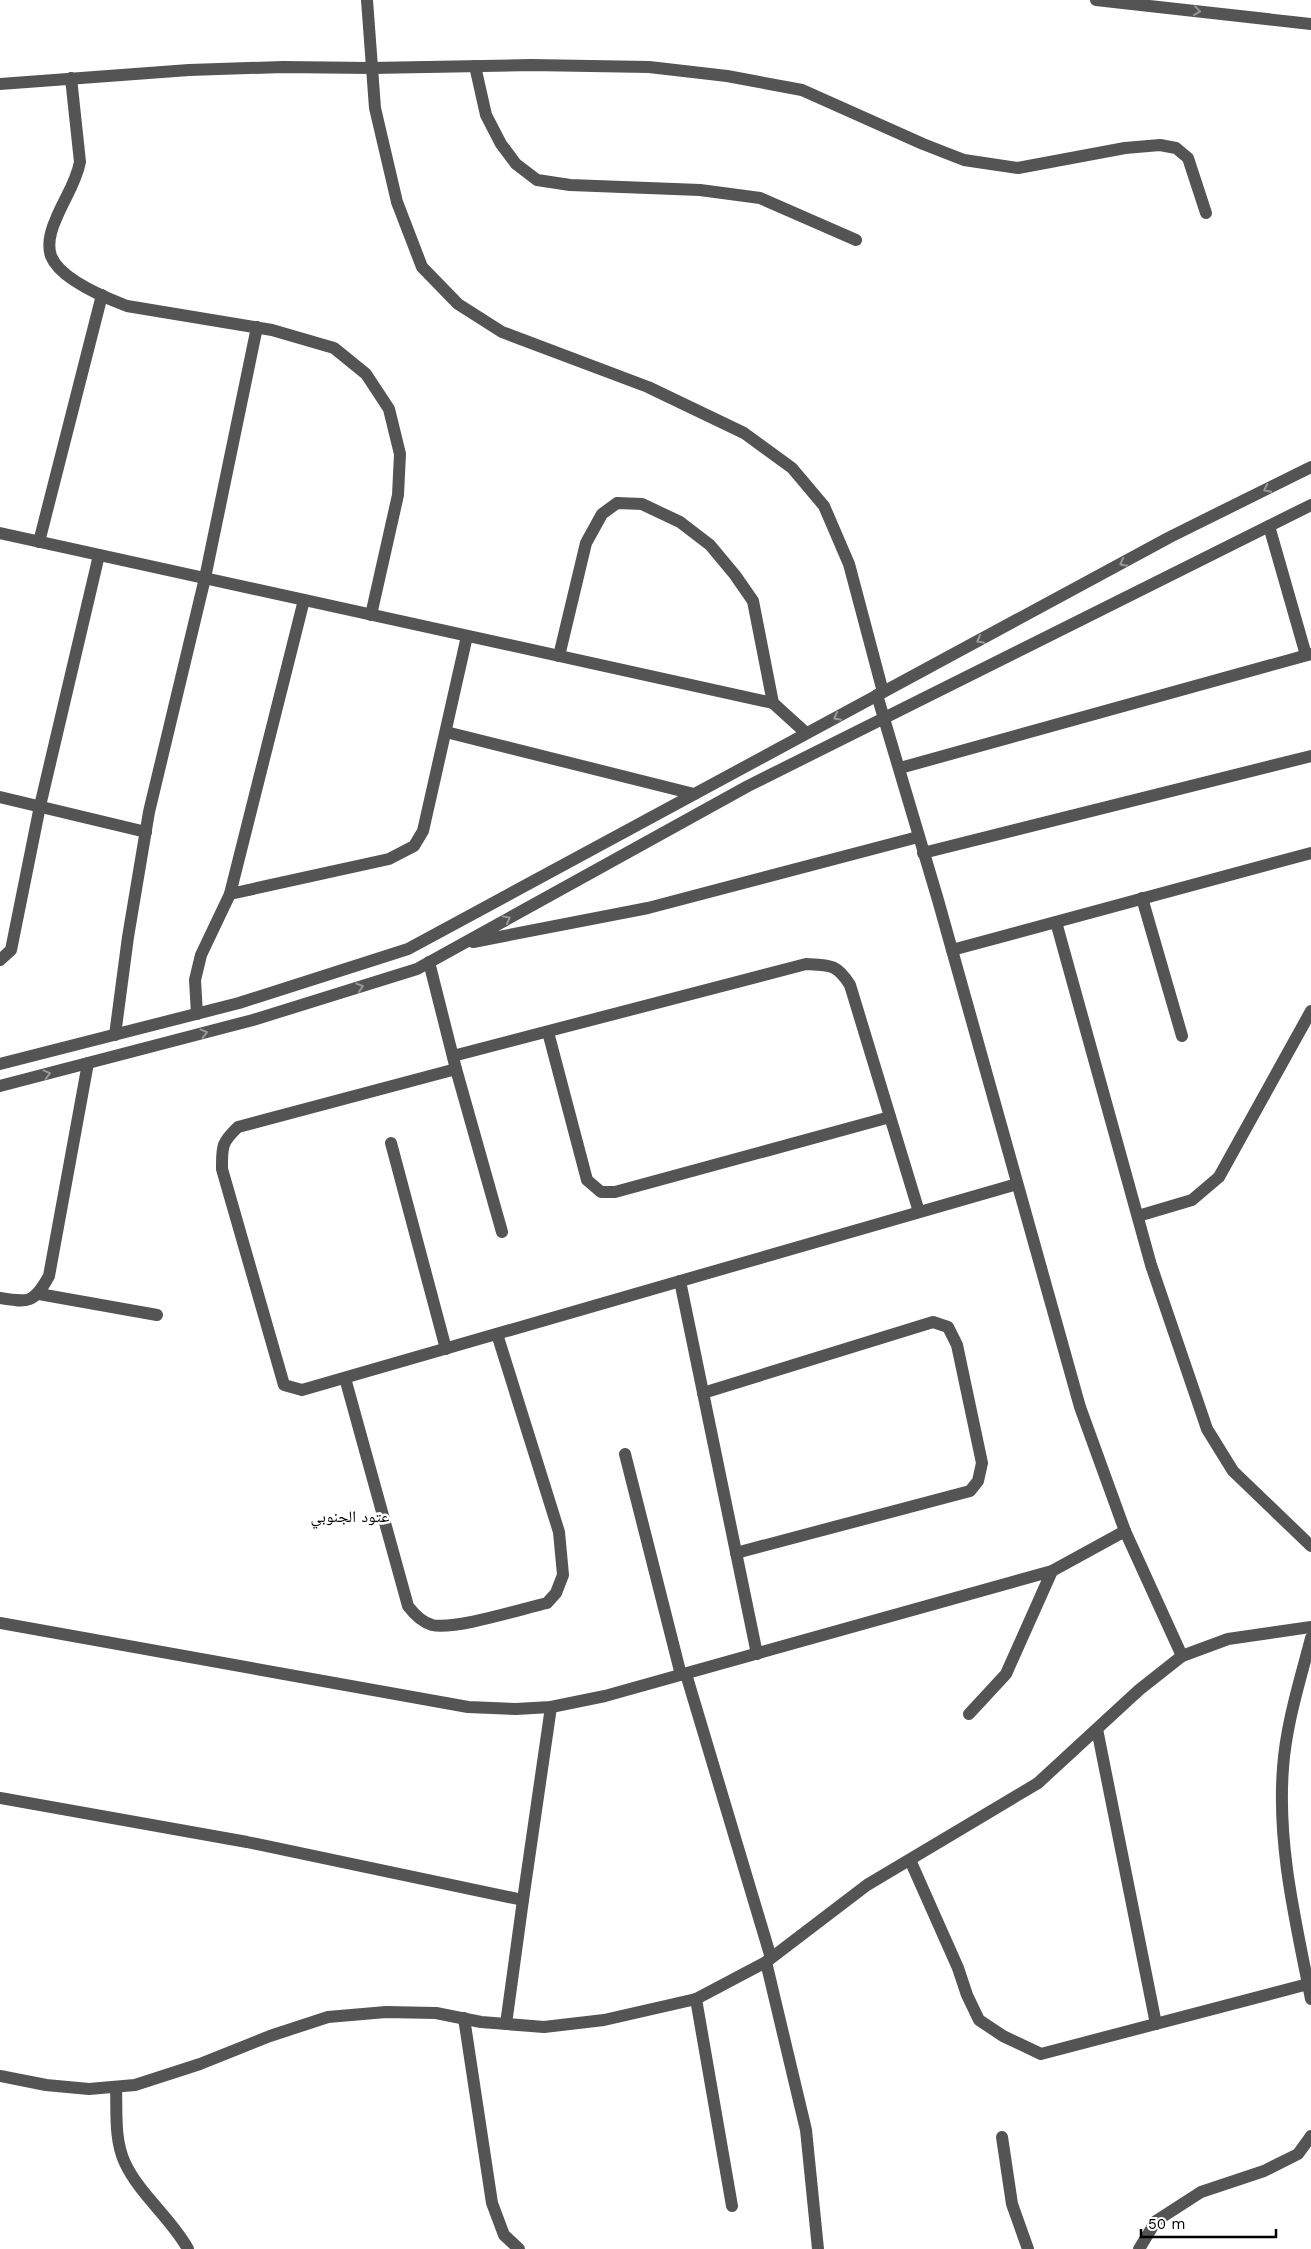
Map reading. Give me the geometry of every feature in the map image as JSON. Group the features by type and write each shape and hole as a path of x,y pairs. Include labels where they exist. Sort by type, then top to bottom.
{"street":[{"path":"367,0 374,108 397,202 422,267 458,304 502,332 573,357 657,391 744,433 792,468 824,506 849,564 885,717 1080,1407 1125,1530 1182,1656"},
{"path":"1096,0 1311,24"},
{"path":"0,84 72,78 283,67 371,68 531,64 649,67 727,76 802,90 923,144 964,160 1018,168 1125,148 1160,145 1176,148 1188,158 1206,214"},
{"path":"475,66 486,115 501,144 516,164 537,180 570,185 700,190 760,198 856,240"},
{"path":"72,78 80,162 78,176 56,218 50,234 49,246 51,257 68,275 102,295 127,306 257,327 334,348 366,374 389,409 400,454 398,495 370,615"},
{"path":"40,542 102,295"},
{"path":"116,1035 128,937 146,832 204,578 257,327"},
{"path":"0,1064 240,1003 408,949 1170,537 1311,467"},
{"path":"559,656 586,543 594,528 602,514 618,503 642,504 680,522 710,545 753,601 773,704"},
{"path":"0,1086 253,1020 417,969 748,786 1311,505"},
{"path":"900,768 1308,654 1269,526"},
{"path":"0,533 773,704 806,733"},
{"path":"0,960 11,950 40,806 100,555"},
{"path":"197,1014 195,980 201,955 230,894 304,600"},
{"path":"230,894 389,859 414,846 423,831 467,636"},
{"path":"446,732 694,794"},
{"path":"923,853 1311,756"},
{"path":"0,797 146,832"},
{"path":"461,945 648,908 918,837"},
{"path":"952,950 1311,853"},
{"path":"1142,898 1182,1036"},
{"path":"1056,922 1151,1265 1207,1429 1232,1471 1311,1546"},
{"path":"429,962 456,1069 502,1232"},
{"path":"453,1056 806,964 825,965 840,970 850,985 919,1212"},
{"path":"1138,1216 1192,1200 1220,1177 1311,1011"},
{"path":"548,1032 587,1180 601,1192 615,1192 890,1118"},
{"path":"39,1294 49,1276 88,1063"},
{"path":"456,1069 238,1127 225,1139 222,1152 222,1169 284,1386 302,1390 1016,1184"},
{"path":"391,1143 446,1349"},
{"path":"680,1281 757,1654"},
{"path":"0,1298 22,1302 39,1294 157,1315"},
{"path":"704,1393 933,1322 948,1327 957,1345 982,1462 978,1482 970,1490 736,1553"},
{"path":"344,1378 408,1606 416,1616 432,1625 453,1625 547,1603 556,1593 563,1575 559,1532 497,1334"},
{"path":"624,1454 684,1674 768,1960 806,2130 818,2249"},
{"path":"0,1623 468,1707 516,1709 550,1706 605,1696 1052,1570 1125,1530"},
{"path":"969,1714 1006,1674 1052,1570"},
{"path":"0,2076 72,2088 89,2089 135,2085 200,2064 270,2036 328,2018 386,2012 436,2013 506,2024 544,2027 604,2020 696,1999 768,1960 867,1885 1038,1783 1139,1690 1182,1656 1228,1640 1311,1627"},
{"path":"1311,1638 1289,1722 1282,1787 1282,1824 1289,1890 1311,1999"},
{"path":"506,2024 550,1706"},
{"path":"1096,1729 1156,2024"},
{"path":"0,1798 247,1842 523,1900"},
{"path":"910,1860 958,1968 966,1995 979,2020 1002,2036 1041,2054 1308,1984"},
{"path":"696,1999 732,2206"},
{"path":"464,2018 492,2203 504,2235 504,2249"},
{"path":"116,2087 118,2134 125,2162 140,2186 178,2231 188,2249"},
{"path":"1139,2249 1156,2221 1201,2192 1264,2171 1298,2154 1311,2136"},
{"path":"1002,2137 1012,2204 1028,2249"},
{"path":"504,2235 519,2249"}],"district":[{"name":"عتود الجنوبي","path":"350,1516"}]}
